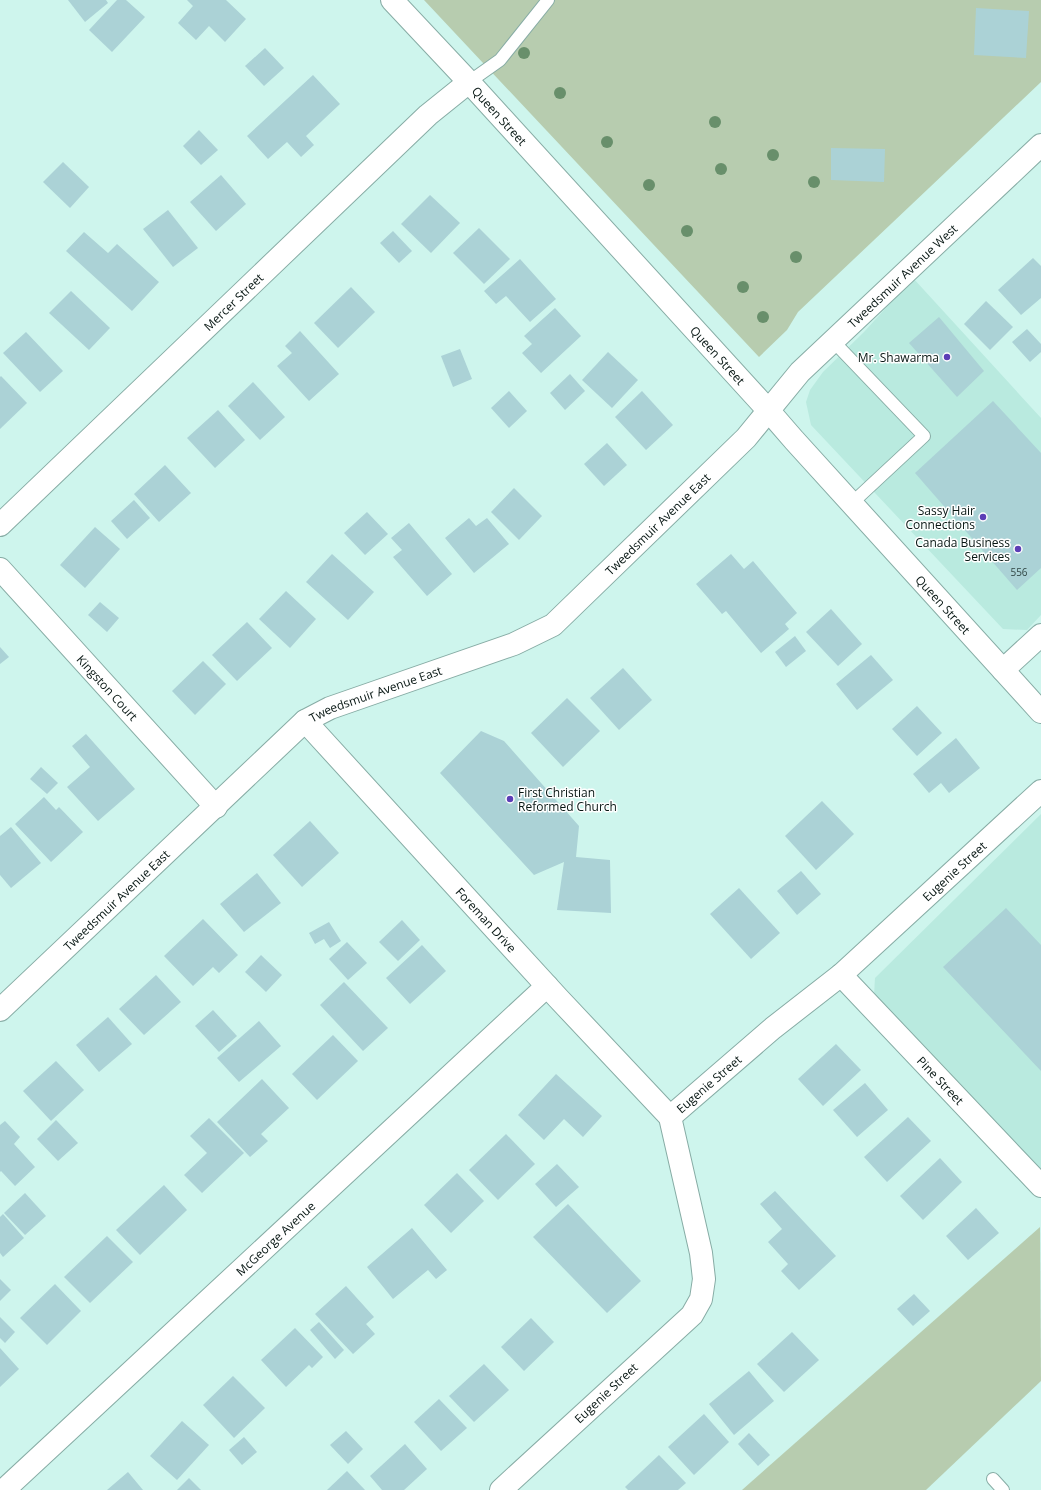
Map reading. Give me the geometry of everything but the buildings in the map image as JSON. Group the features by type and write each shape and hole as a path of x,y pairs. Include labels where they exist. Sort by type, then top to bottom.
{"street":[{"name":"Queen Street","path":"392,0 469,82 768,410 1041,712"},
{"name":"Mercer Street","path":"0,525 428,115 469,82"},
{"name":"Tweedsmuir Avenue West","path":"768,410 800,372 1041,145"},
{"name":"Tweedsmuir Avenue East","path":"0,1010 304,721 330,708 514,644 553,625 746,438 768,410"},
{"name":"Kingston Court","path":"0,569 216,806"},
{"path":"1003,670 1041,635"},
{"name":"Foreman Drive","path":"304,721 547,986 670,1117"},
{"name":"Eugenie Street","path":"501,1490 692,1315 701,1300 704,1279 702,1253 672,1133 670,1117 773,1028 841,975 1041,791"},
{"name":"Pine Street","path":"841,975 1041,1186"},
{"name":"McGeorge Avenue","path":"4,1490 547,986"}],"lane":[{"path":"469,82 500,60 548,0"},
{"path":"832,341 924,436 852,503"},
{"path":"993,1479 1003,1490"}],"shaded area":[{"path":"424,0 1041,0 1041,82 798,312 787,330 759,357"},
{"path":"913,278 1041,418 1041,615 1027,630 1003,629 811,425 806,402 810,390 823,372 864,332"},
{"path":"1041,814 1041,1177 874,995 875,978"},
{"path":"1040,1227 1041,1381 926,1490 742,1490"}],"place":[{"name":"Mr. Shawarma","path":"947,357"},
{"name":"Sassy Hair Connections","path":"983,517"},
{"name":"Canada Business Services","path":"1018,549"},
{"name":"First Christian Reformed Church","path":"510,799"}]}
